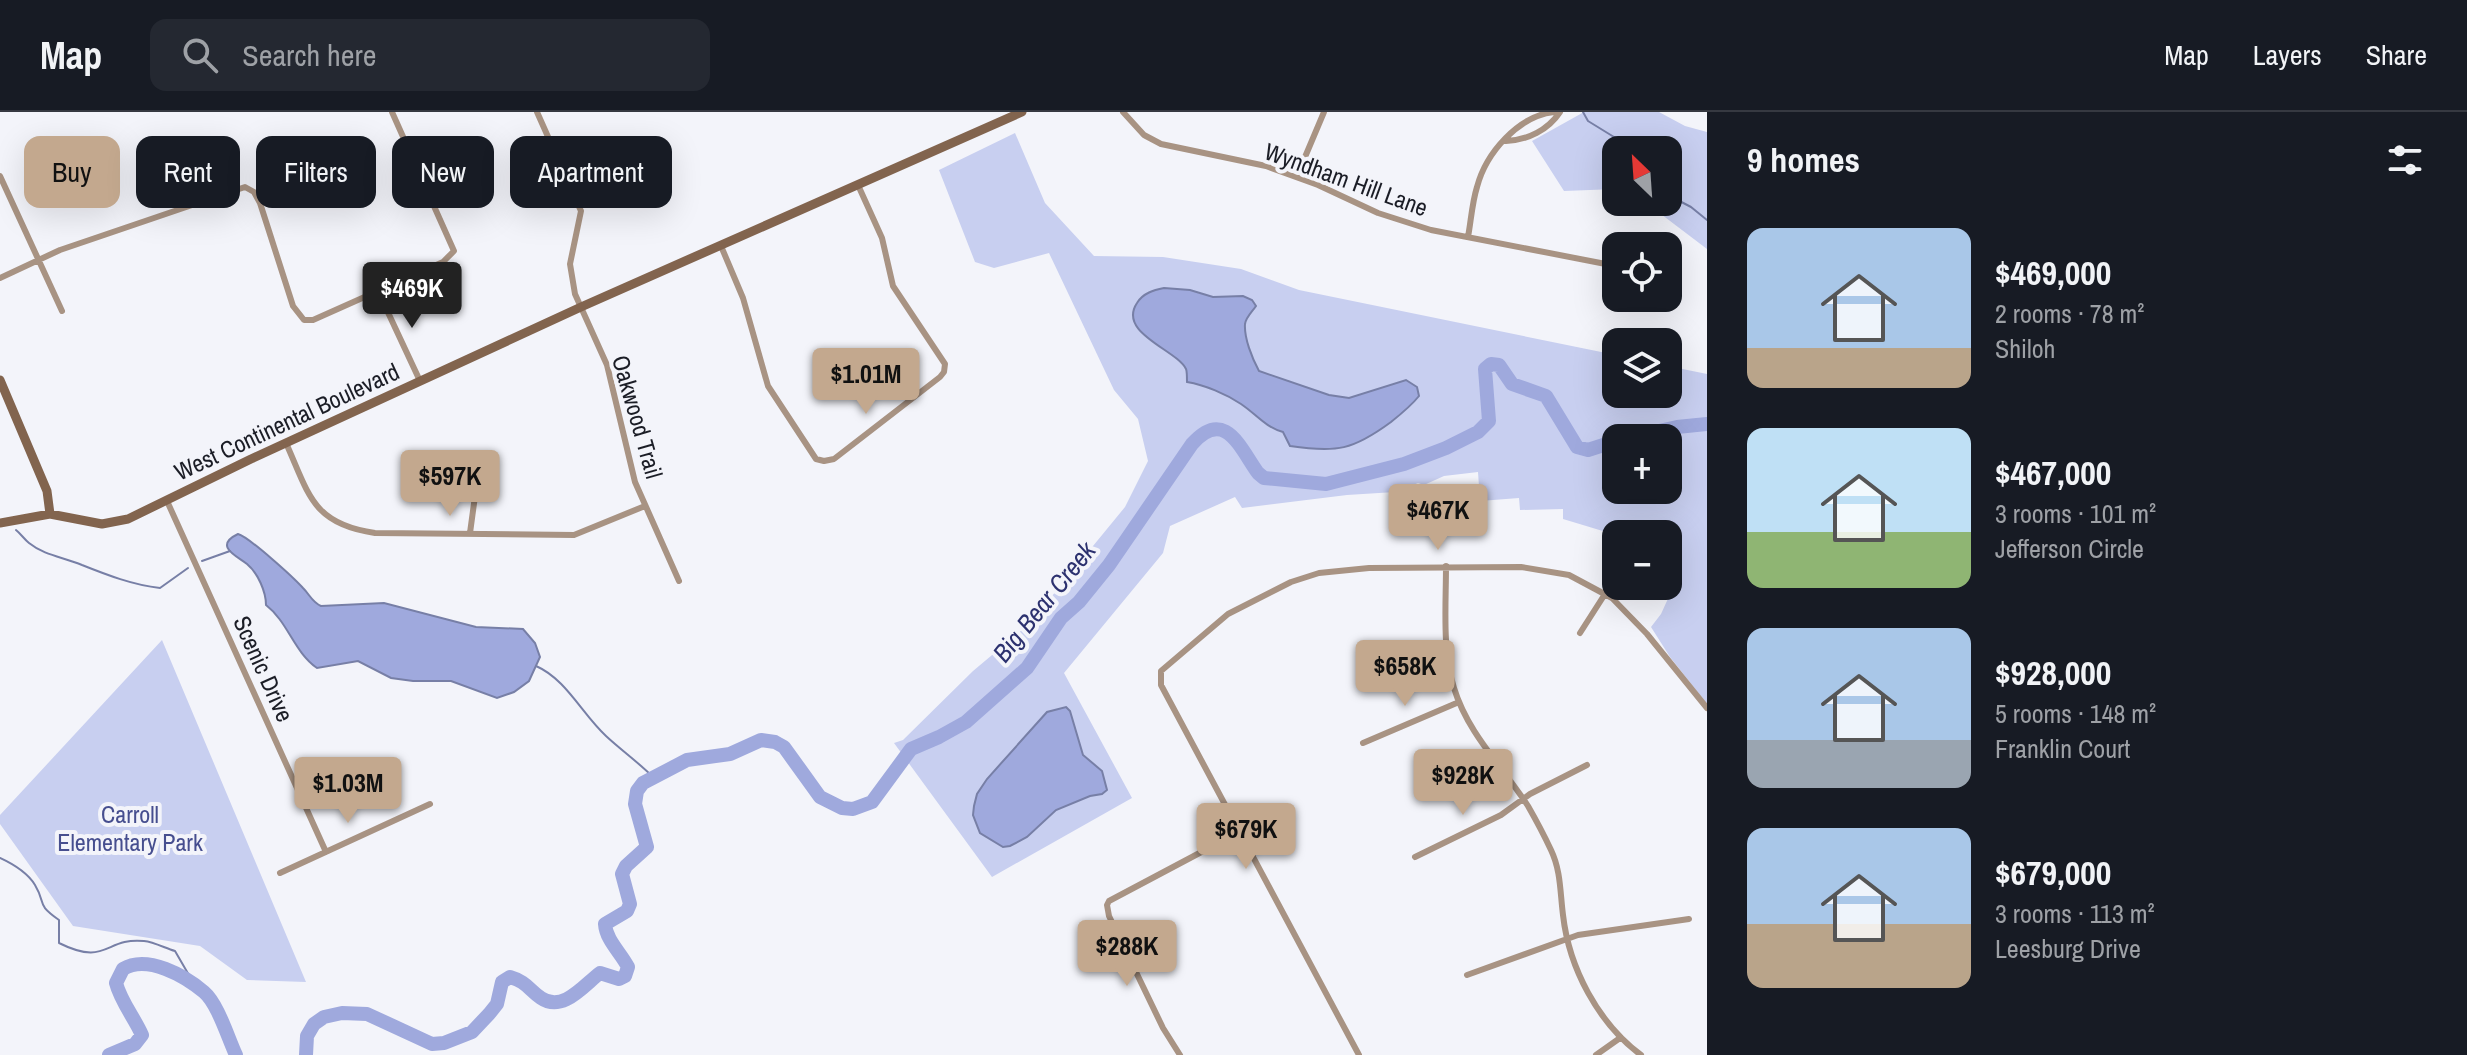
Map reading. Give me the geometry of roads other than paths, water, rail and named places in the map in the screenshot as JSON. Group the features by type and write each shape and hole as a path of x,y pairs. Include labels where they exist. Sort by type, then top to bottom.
{"main road":[{"name":"West Continental Boulevard","path":"0,523 14,518 50,514 111,524 167,501 581,307 1022,112"},
{"path":"0,380 47,491 50,514"}],"street":[{"path":"0,278 119,229 245,187 254,192 260,203 293,306 304,320 313,320 443,262 454,251 392,112"},
{"name":"Oakwood Trail","path":"537,112 581,211 570,264 571,280 607,365 624,447 645,506 679,581"},
{"name":"Wyndham Hill Lane","path":"1123,112 1144,135 1161,144 1266,166 1404,222 1602,263"},
{"path":"1297,176 1324,112"},
{"path":"1468,237 1481,176 1506,141 1524,122 1543,113 1557,112 1550,127 1518,140 1506,141"},
{"path":"0,176 62,311"},
{"path":"721,246 743,298 768,386 816,459 834,459 940,377 945,368 893,286 882,238 858,185"},
{"path":"378,291 420,381"},
{"path":"286,443 315,507 354,530 375,533 574,535 645,506"},
{"path":"470,533 474,477"},
{"name":"Scenic Drive","path":"167,501 326,852"},
{"path":"1359,1055 1159,678 1161,671 1228,614 1291,582 1319,573 1491,565 1569,575 1602,592"},
{"path":"1446,566 1447,645 1459,702 1494,761 1523,800 1557,864 1567,938 1580,976 1620,1038 1641,1055"},
{"path":"1580,633 1602,599"},
{"path":"1612,600 1637,623 1707,708"},
{"path":"1363,743 1459,702"},
{"path":"1415,857 1501,815 1587,765"},
{"path":"280,873 430,804"},
{"path":"1180,1055 1163,1028 1109,916 1107,905 1109,901 1241,831"},
{"path":"1467,975 1567,938 1689,919"},
{"path":"1596,1055 1620,1038"}],"waterway":[{"path":"1583,112 1588,121 1612,136"},
{"path":"1682,202 1707,220"},
{"name":"Big Bear Creek","path":"306,1055 307,1036 314,1024 324,1017 342,1013 367,1014 432,1044 444,1043 472,1032 497,1004 502,982 510,977 524,983 541,998 557,1002 573,996 600,973 619,979 625,976 628,967 611,941 605,924 627,911 630,904 622,874 626,866 647,847 635,804 637,791 643,783 687,760 730,754 761,740 784,747 820,797 842,808 853,809 872,802 911,749 966,722 1027,668 1061,618 1079,602 1109,565 1192,444 1214,429 1231,435 1264,478 1326,484 1404,464 1478,432 1489,421 1485,369 1491,364 1499,365 1512,384 1546,396 1577,447 1588,450 1602,446"},
{"name":"Big Bear Creek","path":"1682,426 1707,424"},
{"path":"16,530 42,551 140,585 160,588 188,568"},
{"path":"202,561 230,551"},
{"path":"536,666 556,679 597,727 653,777"},
{"path":"0,858 19,869 35,885 44,907 59,920 59,943 87,952 97,952 131,941 156,944 175,951 197,989"},
{"name":"Big Bear Creek","path":"109,1055 135,1044 142,1035 116,983 123,969 143,964 176,974 204,992 218,1013 236,1055"}],"park label":[{"name":"Carroll Elementary Park","path":"130,829"}]}
